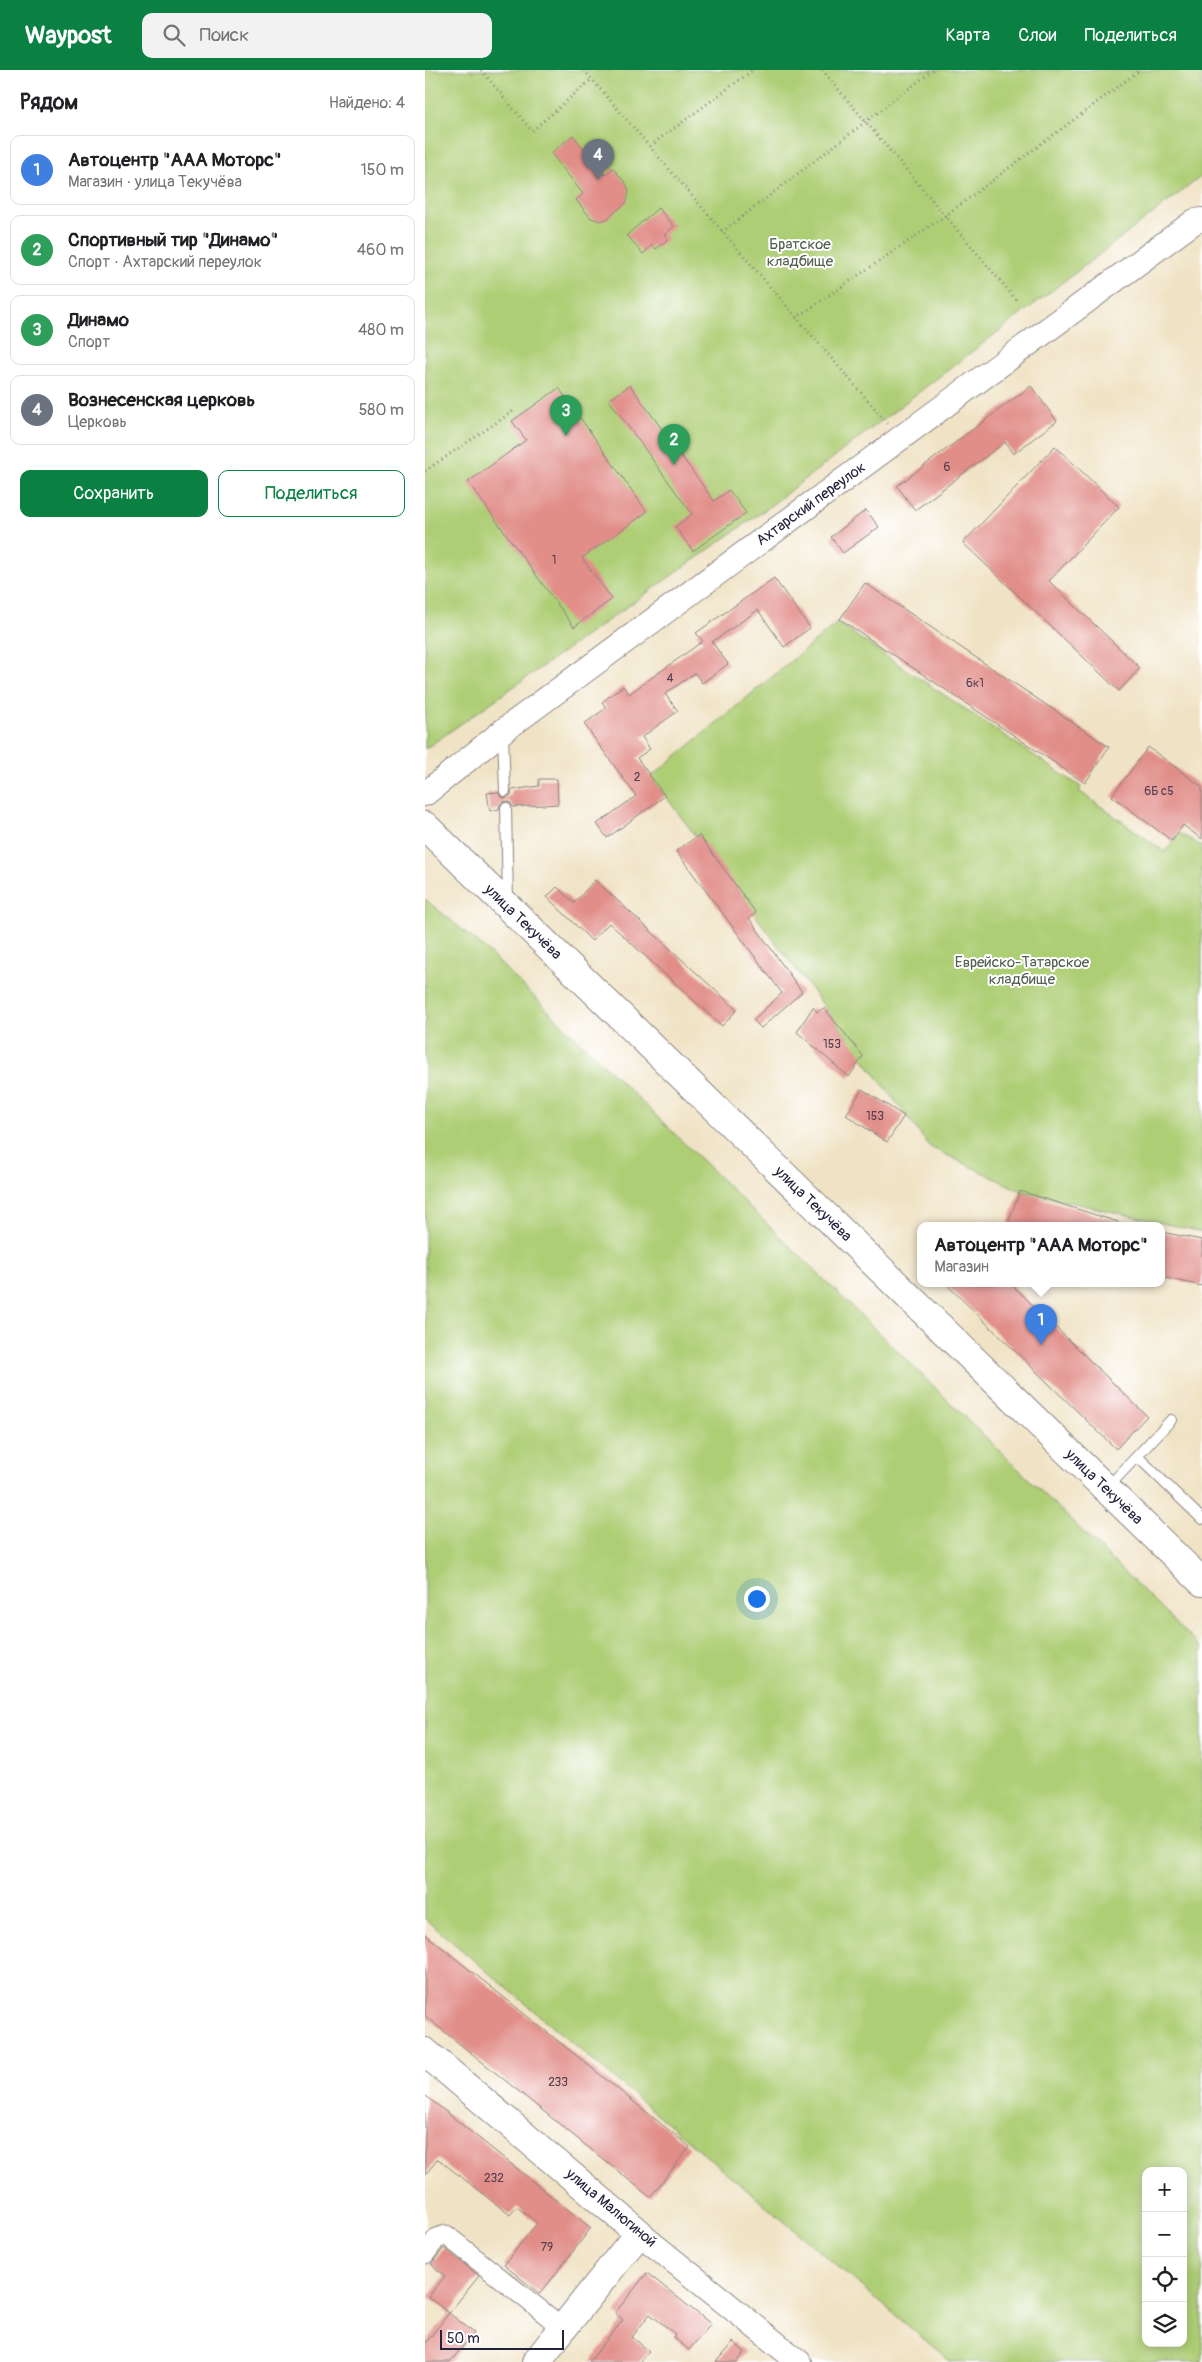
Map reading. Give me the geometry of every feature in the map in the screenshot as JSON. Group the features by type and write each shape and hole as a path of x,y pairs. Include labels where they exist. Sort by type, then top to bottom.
{"main road":[{"name":"улица Текучёва","path":"425,826 1202,1582"},
{"name":"улица Малюгиной","path":"425,2052 639,2233"},
{"path":"535,2362 639,2233"}],"street":[{"name":"Ахтарский переулок","path":"425,794 503,731 1195,221 1202,219"},
{"name":"улица Малюгиной","path":"639,2233 799,2362"},
{"path":"425,2254 437,2238 446,2235 563,2328"}],"lane":[{"path":"503,731 505,791"},
{"path":"506,808 508,907"},
{"path":"1106,1489 1171,1420"},
{"path":"1137,1456 1202,1519"}],"path":[{"path":"481,70 532,131 592,79"},
{"path":"584,70 900,438"},
{"path":"649,146 753,70"},
{"path":"822,70 1019,302"},
{"path":"722,232 933,70"},
{"path":"796,318 945,216 1140,70"},
{"path":"425,471 515,410"}],"green space":[{"name":"Братское кладбище","path":"425,70 1202,70 1202,176 762,512 425,749"},
{"name":"Еврейско-Татарское кладбище","path":"837,623 1081,787 1079,791 1165,852 1179,833 1202,846 1202,1232 1165,1224 1165,1222 1158,1222 1021,1191 930,1147 651,777"},
{"path":"425,899 482,946 1202,1648 1202,2362 951,2362 425,1919"}],"building":[{"path":"573,135 605,175 613,168 627,185 629,191 627,202 607,219 600,221 591,218 576,200 583,194 551,153"},
{"path":"658,208 674,226 664,235 668,239 656,249 652,245 643,254 627,235"},
{"path":"630,385 714,501 729,490 746,513 693,551 675,527 692,514 609,400"},
{"path":"1031,386 1057,421 1013,454 1005,442 915,510 897,486"},
{"path":"559,388 647,512 582,558 612,599 574,627 468,482 526,440 512,421"},
{"path":"1055,446 1119,507 1049,581 1140,668 1119,691 963,543"},
{"path":"866,510 879,527 843,553 831,537"},
{"path":"774,578 810,628 784,647 758,610 712,642 728,664 702,683 695,673 665,694 678,711 642,737 650,749 637,758 665,796 607,838 597,824 636,796 584,724 606,708 602,702 623,686 629,694 703,641 696,633"},
{"path":"865,583 1109,747 1085,783 840,619"},
{"path":"1148,747 1202,787 1202,839 1183,825 1172,841 1112,796"},
{"path":"539,779 557,779 558,804 513,807 510,802 505,801 500,804 499,809 490,811 487,793 498,792 501,797 506,798 511,795 512,790 539,786"},
{"path":"699,835 756,913 749,918 802,992 761,1028 753,1020 782,993 676,851"},
{"path":"595,880 737,1010 722,1026 609,923 592,941 547,897 557,887 574,903"},
{"path":"813,1007 817,1012 824,1008 863,1056 849,1077 797,1032"},
{"path":"862,1089 904,1116 887,1142 846,1115"},
{"path":"1020,1191 1118,1222 1008,1222"},
{"path":"1165,1233 1202,1240 1202,1286 1165,1278"},
{"path":"949,1287 1014,1287 1147,1416 1116,1449"},
{"path":"425,1934 690,2147 650,2197 425,2016"},
{"path":"425,2095 591,2228 540,2294 504,2265 537,2223 517,2207 510,2215 438,2159 425,2175"},
{"path":"444,2248 479,2276 449,2313 428,2297 445,2276 431,2264"},
{"path":"647,2273 711,2324 689,2350 673,2337 675,2334 650,2314 632,2337 649,2351 639,2362 589,2362 623,2320 615,2313"},
{"path":"449,2313 474,2333 450,2362 425,2362 425,2344"},
{"path":"733,2342 745,2352 737,2362 716,2362"}],"place":[{"name":"Вознесенская церковь","path":"598,180"},
{"name":"Динамо","path":"566,436"},
{"name":"Спортивный тир \"Динамо\"","path":"674,465"},
{"name":"Автоцентр \"ААА Моторс\"","path":"1041,1345"}]}
